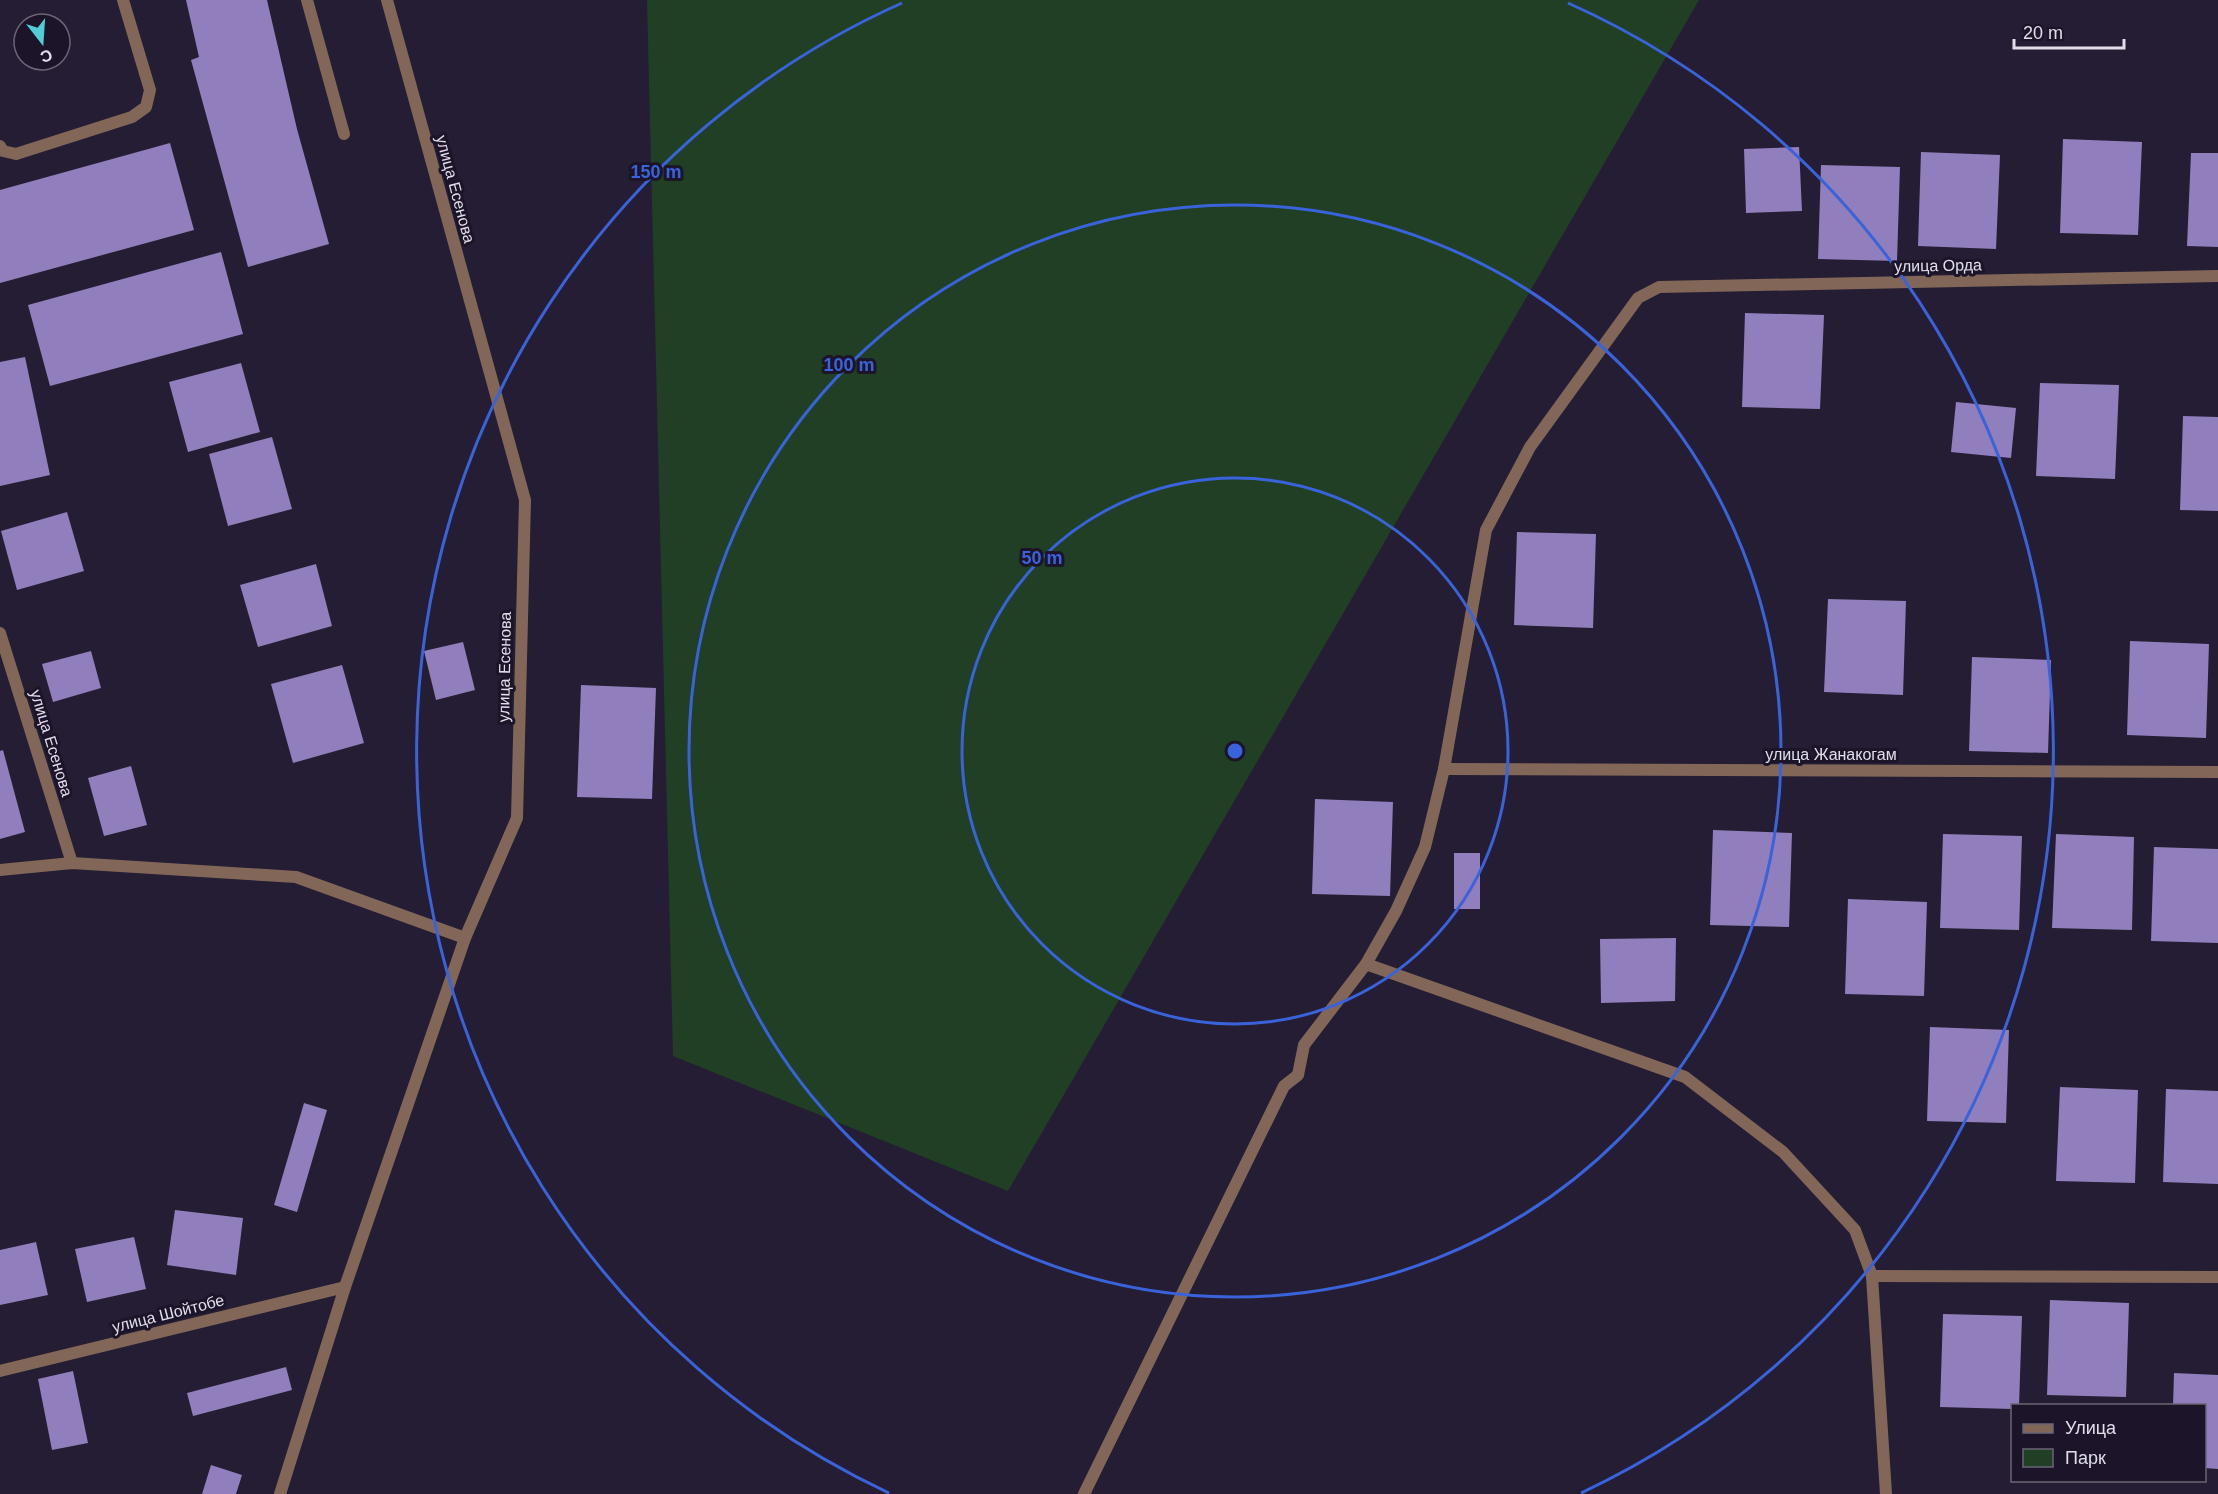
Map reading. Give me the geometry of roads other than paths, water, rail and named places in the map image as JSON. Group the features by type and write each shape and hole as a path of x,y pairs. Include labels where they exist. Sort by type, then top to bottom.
{"street":[{"path":"0,146 3,151 16,154 132,117 146,107 150,90 123,0"},
{"path":"307,0 344,134"},
{"name":"улица Есенова","path":"280,1494 345,1287 465,938 517,818 525,500 387,0"},
{"name":"улица Орда","path":"1444,769 1486,530 1530,447 1638,298 1659,287 2218,276"},
{"name":"улица Есенова","path":"0,633 72,863"},
{"path":"1084,1494 1284,1086 1298,1075 1304,1045 1366,964 1396,911 1425,847 1444,769"},
{"name":"улица Жанакогам","path":"1444,769 2218,772"},
{"path":"0,870 72,863 296,877 465,938"},
{"path":"1366,964 1685,1077 1783,1152 1855,1230 1872,1276 1886,1494"},
{"path":"1872,1276 2218,1277"},
{"name":"улица Шойтобе","path":"0,1371 345,1287"}]}
